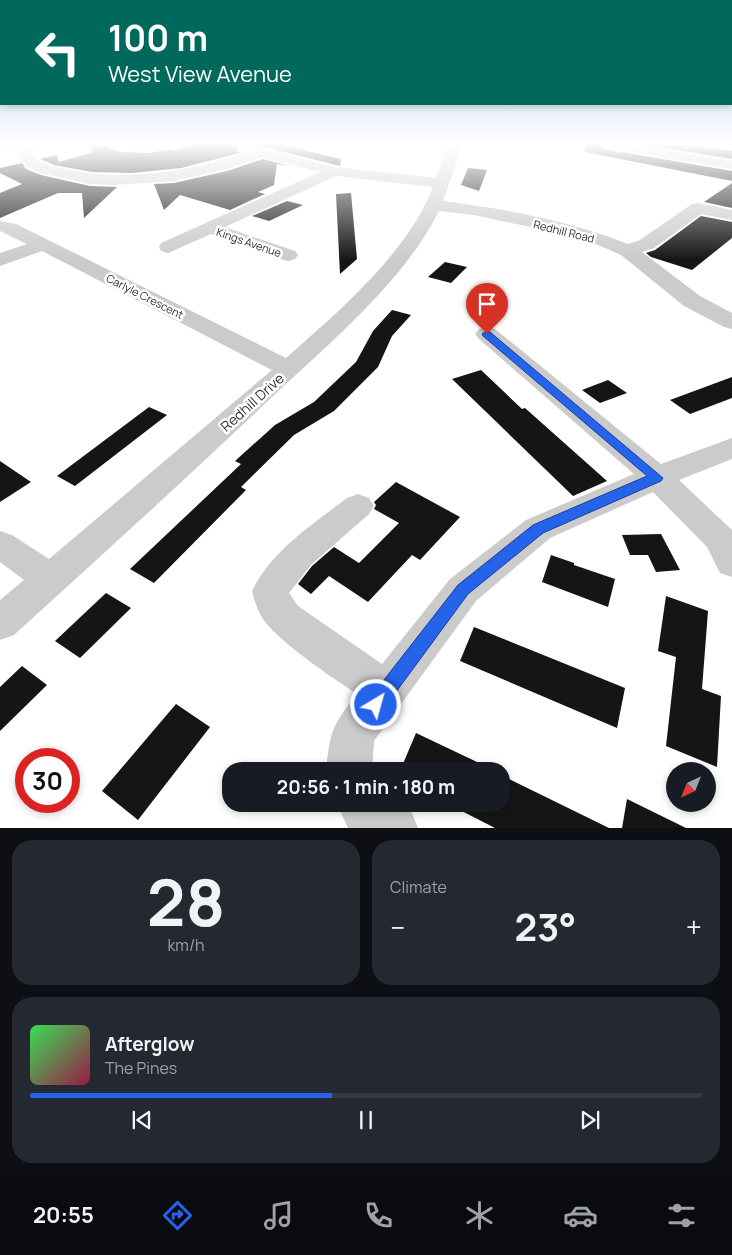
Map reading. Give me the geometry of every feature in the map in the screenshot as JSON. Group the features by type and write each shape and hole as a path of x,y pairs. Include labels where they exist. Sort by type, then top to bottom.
{"street":[{"path":"137,194 142,183"},
{"name":"Kings Avenue","path":"168,247 309,183"},
{"name":"Redhill Road","path":"382,183 438,194 474,210 587,234 628,251 692,300 732,322"},
{"name":"Redhill Drive","path":"0,623 175,472 345,318 388,269 424,221 442,183"},
{"path":"628,251 647,244 698,208 732,215"},
{"name":"Carlyle Crescent","path":"0,226 10,228 289,368"},
{"name":"Kings Avenue","path":"210,228 288,255"},
{"path":"0,260 42,245"},
{"path":"487,334 656,478 720,539 732,563"},
{"path":"349,762 353,734 463,590 538,529 656,478 732,448"},
{"path":"358,506 298,557 280,575 270,591 275,606 285,618 345,663 387,690"},
{"path":"0,544 50,579"},
{"path":"367,812 394,828"}],"building":[{"path":"19,183 75,183 90,186 117,187 84,218 82,193 58,193 0,218 0,193 22,184"},
{"path":"274,183 274,185 258,192 265,194 230,210 180,195 164,210 154,184"},
{"path":"462,183 482,183 479,191 461,185"},
{"path":"732,183 732,208 704,202"},
{"path":"351,193 357,259 340,274 336,194"},
{"path":"287,201 303,205 269,221 252,216"},
{"path":"701,216 732,222 732,238 692,270 651,257 646,253 655,250"},
{"path":"445,262 467,267 451,283 428,277"},
{"path":"392,310 411,315 392,336 378,367 334,411 294,435 241,487 246,490 154,583 130,569 241,464 235,461 275,425 314,402 356,362 373,331"},
{"path":"481,370 522,409 525,408 607,481 573,496 452,379"},
{"path":"732,377 732,398 690,414 670,400"},
{"path":"608,380 627,393 600,403 582,390"},
{"path":"149,407 167,415 75,486 57,476"},
{"path":"0,461 31,482 0,502"},
{"path":"396,482 460,517 420,560 412,555 368,602 329,576 311,594 298,584 312,566 334,547 359,563 399,523 374,509 376,505 374,502"},
{"path":"661,534 680,570 656,572 648,555 630,555 622,535"},
{"path":"551,555 615,579 608,607 542,582"},
{"path":"106,593 131,608 80,658 55,641"},
{"path":"666,596 708,611 702,689 721,696 717,767 716,762 705,762 666,746 676,657 658,651"},
{"path":"474,627 625,688 617,728 460,661"},
{"path":"22,666 47,685 0,731 0,687"},
{"path":"176,704 210,727 138,820 102,791"},
{"path":"416,733 477,762 404,762"},
{"path":"510,779 609,828 495,828 464,812 510,812"},
{"path":"627,799 686,828 622,828"}],"route":[{"path":"376,705 463,590 523,541 538,529 656,478 487,334"}]}
